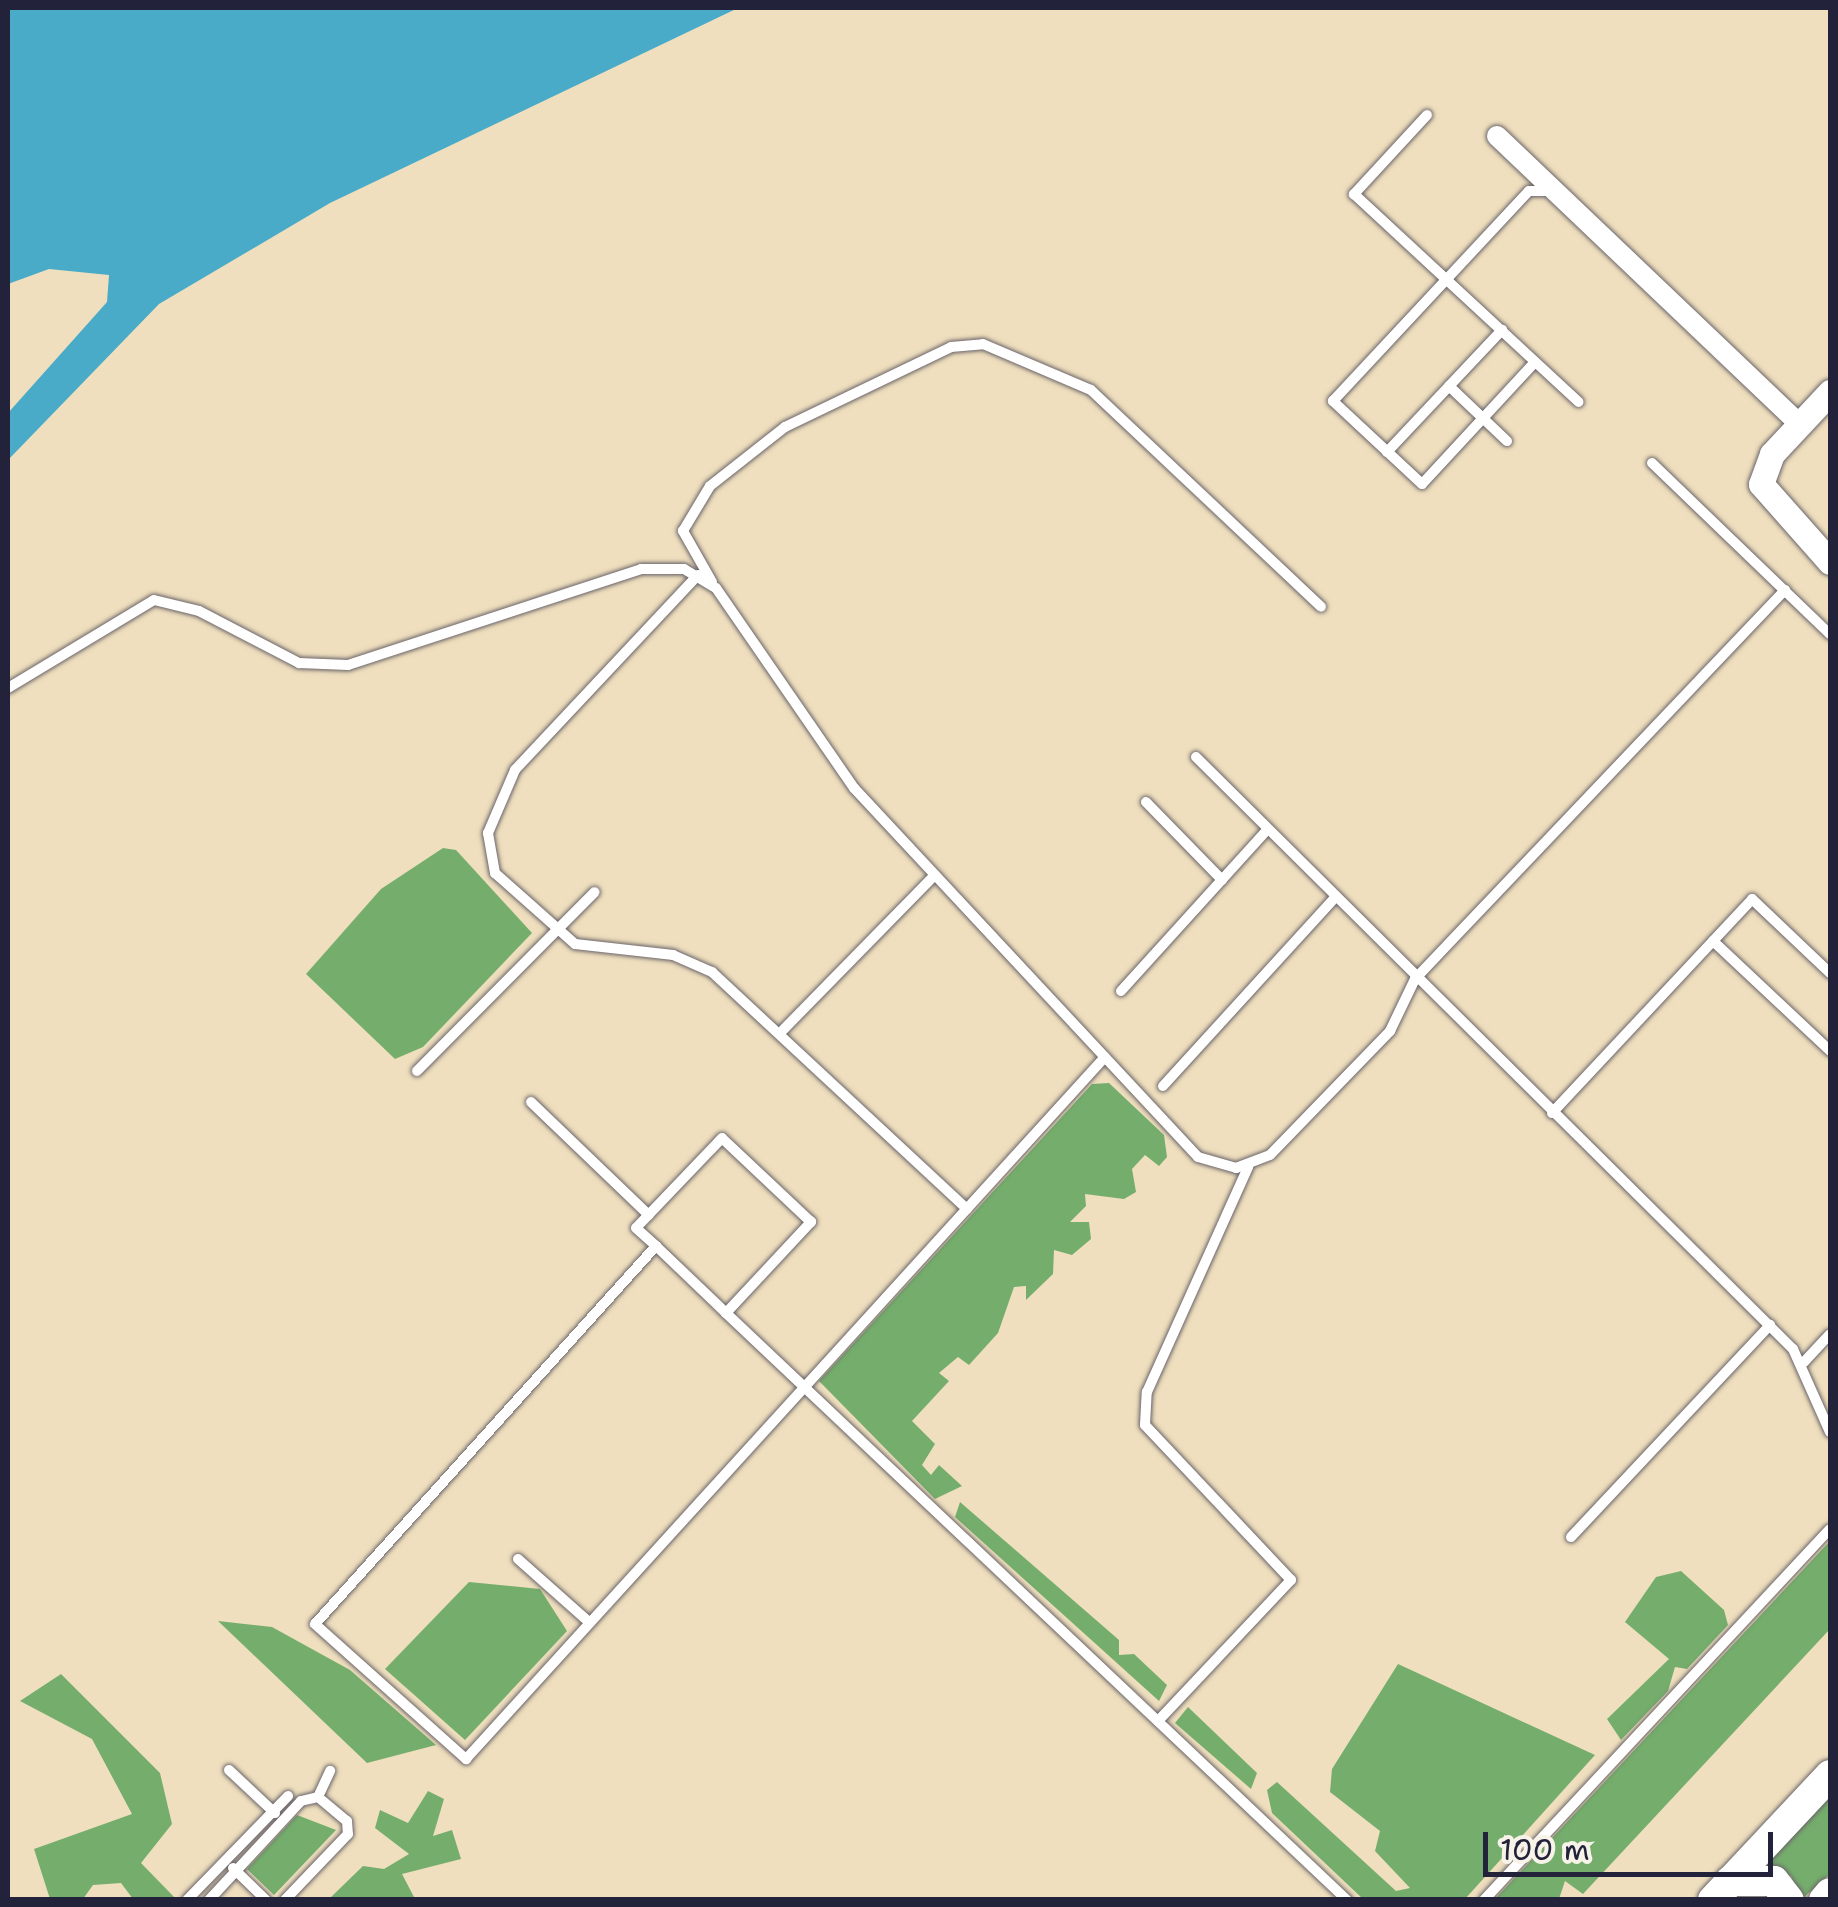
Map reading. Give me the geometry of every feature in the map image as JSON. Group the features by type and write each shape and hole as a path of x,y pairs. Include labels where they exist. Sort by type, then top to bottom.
{"main road":[{"path":"1722,1890 1830,1775"},
{"path":"1722,1890 1774,1882 1789,1900"},
{"path":"1824,1900 1830,1893"}],"street":[{"path":"1497,136 1800,425"},
{"path":"1830,392 1764,466 1761,484 1830,562"}],"lane":[{"path":"1426,115 1354,194 1579,402"},
{"path":"1536,362 1422,484 1333,402 1529,190 1556,192"},
{"path":"1387,452 1502,330"},
{"path":"1248,1167 1198,1157 831,758 716,588 683,530 710,486 785,427 951,347 983,344 1090,390 1321,606"},
{"path":"1449,386 1507,442"},
{"path":"1652,462 1830,634"},
{"path":"8,688 154,600 199,611 299,662 348,666 642,570 698,575 716,588"},
{"path":"698,575 649,637 532,748 499,802 488,833 495,873 554,934 599,951 694,960 782,1030 966,1209"},
{"path":"1158,1721 1291,1580 1145,1426 1147,1392 1248,1167 1390,1031 1415,979 1785,590"},
{"path":"1196,757 1415,979 1770,1325 1804,1362 1830,1432"},
{"path":"1146,802 1222,880"},
{"path":"1121,991 1267,830"},
{"path":"782,1030 935,875"},
{"path":"417,1072 596,892"},
{"path":"1163,1086 1334,898"},
{"path":"1552,1113 1752,899 1830,973"},
{"path":"1713,941 1830,1050"},
{"path":"656,1246 315,1624 466,1759 1104,1057"},
{"path":"531,1102 650,1214"},
{"path":"726,1313 811,1222 722,1138 636,1228 1346,1900"},
{"path":"1572,1536 1770,1325"},
{"path":"1804,1362 1830,1334"},
{"path":"1484,1900 1830,1530"},
{"path":"518,1559 590,1623"},
{"path":"229,1770 283,1821"},
{"path":"208,1900 283,1821 318,1797 330,1771"},
{"path":"187,1900 288,1796"},
{"path":"285,1900 348,1834 347,1821 318,1797"},
{"path":"225,1861 266,1900"}],"green space":[{"path":"443,848 456,850 532,933 423,1047 395,1059 306,974 381,889"},
{"path":"1109,1083 1164,1135 1167,1157 1159,1166 1145,1155 1132,1169 1136,1192 1124,1199 1085,1194 1086,1206 1070,1222 1089,1222 1091,1239 1072,1255 1054,1250 1053,1274 1026,1300 1026,1286 1014,1287 998,1333 969,1365 958,1357 939,1373 949,1381 912,1421 935,1444 922,1465 931,1475 939,1465 962,1486 935,1499 819,1381 1092,1084"},
{"path":"960,1502 1119,1640 1119,1655 1134,1654 1167,1685 1159,1701 955,1517"},
{"path":"1830,1541 1830,1629 1583,1894 1565,1881 1559,1899 1495,1899"},
{"path":"1681,1571 1724,1610 1728,1625 1687,1669 1675,1667 1668,1691 1621,1740 1607,1719 1669,1659 1625,1622 1656,1577"},
{"path":"469,1582 540,1589 567,1631 465,1740 385,1669"},
{"path":"218,1621 272,1627 350,1670 436,1745 367,1763"},
{"path":"1398,1664 1595,1755 1465,1899 1363,1899 1272,1813 1267,1790 1277,1782 1396,1891 1410,1888 1375,1851 1380,1831 1330,1792 1332,1769"},
{"path":"61,1674 160,1773 172,1824 141,1863 176,1899 133,1899 121,1883 93,1885 83,1899 50,1899 34,1849 132,1814 92,1739 20,1701"},
{"path":"1188,1707 1257,1773 1251,1789 1175,1723"},
{"path":"428,1791 444,1799 433,1836 452,1830 461,1859 402,1874 415,1899 329,1899 363,1866 384,1869 409,1854 375,1828 380,1810 408,1823"},
{"path":"1830,1795 1830,1874 1802,1899 1791,1876 1763,1867"},
{"path":"297,1815 336,1830 274,1895 247,1869"}],"water":[{"path":"8,8 738,8 330,203 159,304 8,460 8,413 107,302 109,275 49,269 8,284"}]}
